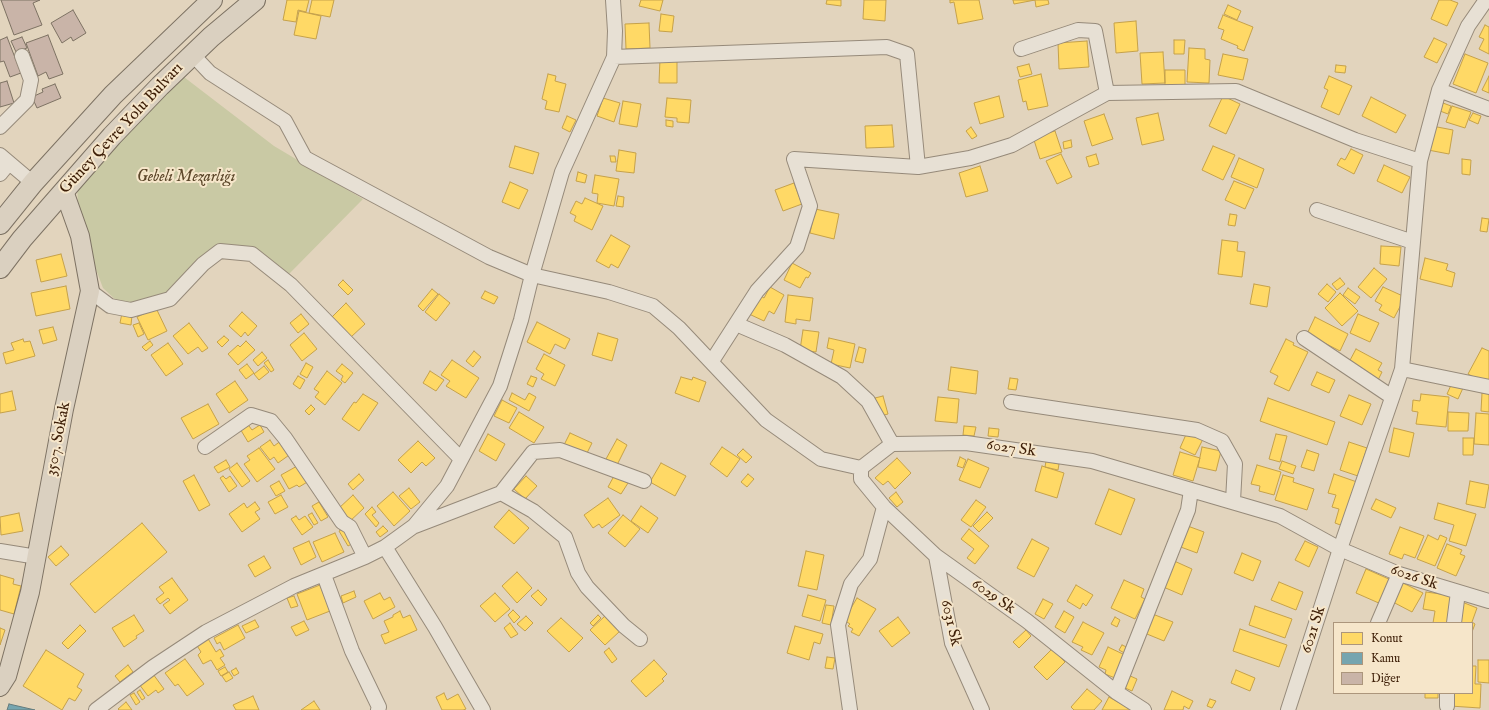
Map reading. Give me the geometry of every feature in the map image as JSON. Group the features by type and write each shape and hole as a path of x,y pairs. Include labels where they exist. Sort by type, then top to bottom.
{"highway":[{"name":"Güney Çevre Yolu Bulvarı","path":"0,224 33,183 113,95 212,0"},
{"name":"Güney Çevre Yolu Bulvarı","path":"0,268 22,239 112,136 160,86 254,0"}],"main road":[{"name":"3507. Sokak","path":"0,687 7,676 30,592 64,409 90,291 80,236 64,191"}],"street":[{"path":"96,710 153,667 206,632 294,586 385,548 414,526 447,486 500,386 521,320 532,275 562,172 614,57 615,31 613,0"},
{"name":"6021 Sk","path":"1288,710 1340,549 1402,369 1420,161 1439,90 1468,26 1486,0"},
{"path":"1021,48 1078,30 1095,31 1107,93"},
{"path":"614,57 887,47 907,54 918,167"},
{"path":"193,55 210,73 285,121 305,158 489,257 532,275 609,292 654,306 680,328 766,420 822,459 860,468 892,444 868,400 842,377 785,345 736,324"},
{"path":"0,127 27,100 31,80 22,56"},
{"path":"1439,90 1489,109"},
{"path":"712,362 757,291 797,247 810,206 794,159 918,167 970,158 1012,145 1107,93 1236,91 1355,140 1420,161"},
{"path":"0,174 4,159 33,183"},
{"path":"1317,210 1413,242"},
{"path":"90,291 110,306 131,310 170,299 204,264 220,251 252,254 291,285 461,459"},
{"path":"1304,338 1392,397"},
{"path":"1402,369 1489,387"},
{"path":"1011,402 1197,430 1222,441 1235,464 1233,501"},
{"path":"205,447 251,415 271,421 285,438 342,522 350,527 365,557"},
{"name":"6027 Sk","path":"892,444 966,443 1092,461 1280,516 1340,549"},
{"path":"414,526 501,493 532,452 560,450 644,481"},
{"name":"6029 Sk","path":"860,468 861,479 884,507 936,556 1028,621 1116,692 1144,710"},
{"path":"1116,692 1188,510 1191,490"},
{"path":"501,493 533,511 565,537 578,573 587,587 624,626 640,639"},
{"path":"850,710 838,625 851,584 870,559 884,507"},
{"path":"385,548 435,626 483,710"},
{"name":"6026 Sk","path":"1340,549 1399,574 1489,601"},
{"path":"0,551 37,557"},
{"name":"6031 Sk","path":"936,556 952,643 982,710"},
{"path":"324,574 352,651 378,707 378,710"},
{"path":"1378,622 1399,574"},
{"path":"1454,622 1458,592"}],"green space":[{"name":"Gebeli Mezarlığı","path":"180,74 274,146 363,199 289,274 262,255 244,248 229,245 216,250 158,304 119,303 103,288 79,224 77,185"}],"building: Konut":[{"path":"287,0 309,0 306,12 298,10 296,22 283,20"},
{"path":"312,0 334,0 330,17 309,13"},
{"path":"641,0 663,0 660,11 639,6"},
{"path":"827,0 841,0 841,6 826,4"},
{"path":"864,0 886,0 885,21 863,19"},
{"path":"950,0 979,0 983,19 958,24 954,2 950,3"},
{"path":"1013,0 1035,0 1014,4"},
{"path":"1035,0 1048,0 1049,4 1036,7"},
{"path":"1439,0 1450,0 1458,3 1447,26 1431,19"},
{"path":"1228,5 1241,11 1237,20 1224,14"},
{"path":"299,11 321,16 316,39 294,35"},
{"path":"661,14 674,16 672,32 659,31"},
{"path":"1223,15 1253,27 1244,51 1237,48 1238,46 1221,39 1224,30 1218,28"},
{"path":"1136,21 1138,51 1116,53 1114,23"},
{"path":"649,23 650,48 626,49 625,24"},
{"path":"1485,25 1489,27 1489,54 1479,49 1484,39 1479,37"},
{"path":"1434,38 1447,44 1437,63 1424,57"},
{"path":"1174,40 1185,40 1184,54 1174,54"},
{"path":"1087,41 1089,67 1059,69 1058,43"},
{"path":"1189,48 1205,49 1205,59 1210,60 1209,83 1187,82"},
{"path":"1163,52 1165,83 1142,84 1140,53"},
{"path":"1223,54 1248,59 1243,80 1218,75"},
{"path":"1465,54 1488,63 1476,93 1453,84"},
{"path":"660,59 677,60 677,83 659,83"},
{"path":"1029,64 1032,74 1020,77 1017,67"},
{"path":"1336,65 1346,66 1345,73 1335,72"},
{"path":"1165,70 1185,70 1185,85 1165,85"},
{"path":"548,74 556,76 555,81 566,84 559,112 545,109 547,101 542,99"},
{"path":"1041,74 1048,106 1028,110 1026,101 1023,102 1018,80"},
{"path":"1329,76 1352,86 1339,115 1321,107 1328,90 1324,88"},
{"path":"1489,76 1489,93 1482,90"},
{"path":"999,96 1004,117 980,124 974,103"},
{"path":"1223,96 1240,104 1226,134 1209,126"},
{"path":"1371,97 1406,115 1396,133 1362,116"},
{"path":"603,98 620,103 614,122 597,116"},
{"path":"667,98 691,100 689,123 677,122 677,118 665,117"},
{"path":"623,101 641,104 637,127 619,124"},
{"path":"1443,103 1451,106 1448,114 1440,111"},
{"path":"1452,106 1471,112 1465,128 1446,122"},
{"path":"1158,113 1164,140 1142,145 1136,118"},
{"path":"1473,113 1481,116 1478,124 1469,120"},
{"path":"1104,114 1113,139 1092,146 1084,121"},
{"path":"567,116 576,120 570,132 562,128"},
{"path":"666,120 673,121 673,127 666,126"},
{"path":"892,125 894,147 866,148 865,126"},
{"path":"1432,126 1453,130 1449,154 1428,150"},
{"path":"971,127 977,136 972,139 966,131"},
{"path":"1055,131 1062,152 1040,159 1033,137"},
{"path":"1071,140 1072,147 1064,149 1063,142"},
{"path":"515,146 539,153 533,174 509,167"},
{"path":"1213,146 1235,155 1223,180 1202,170"},
{"path":"1351,149 1363,155 1354,174 1337,165 1341,158 1345,160"},
{"path":"619,150 636,153 634,173 616,171"},
{"path":"1061,154 1072,177 1057,184 1046,161"},
{"path":"1096,154 1099,164 1089,167 1086,157"},
{"path":"610,156 615,156 616,162 611,162"},
{"path":"1239,158 1264,169 1257,188 1231,177"},
{"path":"1462,159 1471,160 1470,175 1462,174"},
{"path":"1384,165 1410,177 1402,193 1377,181"},
{"path":"980,166 988,191 966,197 959,173"},
{"path":"578,172 587,175 585,183 576,181"},
{"path":"595,175 619,179 614,206 597,203 598,194 592,193"},
{"path":"1234,181 1254,189 1245,209 1225,200"},
{"path":"510,182 528,190 519,209 502,202"},
{"path":"794,183 802,204 783,211 775,190"},
{"path":"618,196 624,197 623,207 616,206"},
{"path":"585,198 603,206 592,230 574,221 576,216 570,213 576,201 582,204"},
{"path":"815,209 839,214 834,239 810,233"},
{"path":"1230,214 1237,215 1235,226 1228,225"},
{"path":"1482,218 1489,219 1487,232 1480,231"},
{"path":"611,235 630,246 618,268 611,264 609,268 596,261"},
{"path":"1222,240 1238,242 1237,251 1245,252 1242,277 1218,274"},
{"path":"1381,246 1401,247 1399,266 1380,264"},
{"path":"61,254 67,276 41,282 36,260"},
{"path":"1425,258 1448,264 1446,270 1455,273 1452,287 1420,279"},
{"path":"792,263 811,273 808,278 806,277 800,288 784,280"},
{"path":"1374,268 1387,279 1371,298 1358,287"},
{"path":"1340,278 1345,284 1337,290 1332,284"},
{"path":"343,280 353,290 348,295 338,285"},
{"path":"1254,284 1270,287 1267,307 1250,304"},
{"path":"1327,284 1336,292 1328,302 1318,294"},
{"path":"66,286 70,309 36,316 31,293"},
{"path":"770,287 784,295 774,314 769,311 764,321 749,314 759,295 764,298"},
{"path":"1383,287 1405,297 1394,318 1379,310 1382,305 1375,301"},
{"path":"1348,288 1360,297 1355,304 1343,295"},
{"path":"432,289 438,294 423,311 418,306"},
{"path":"485,291 498,297 494,304 481,298"},
{"path":"1340,293 1358,311 1342,326 1325,308"},
{"path":"439,294 450,303 436,321 425,312"},
{"path":"788,295 813,298 810,321 796,319 796,324 785,322"},
{"path":"346,303 365,324 351,337 332,317"},
{"path":"156,308 167,331 148,340 137,317"},
{"path":"242,312 257,326 248,336 245,332 241,337 229,326"},
{"path":"122,313 132,315 131,325 120,323"},
{"path":"301,314 309,324 298,333 290,323"},
{"path":"1358,314 1379,323 1370,342 1350,333"},
{"path":"1315,317 1348,334 1340,351 1307,334"},
{"path":"537,322 570,339 565,349 555,344 550,354 527,342"},
{"path":"139,323 144,334 138,337 133,325"},
{"path":"189,323 208,348 202,352 198,347 188,354 173,336"},
{"path":"53,327 57,340 43,344 39,330"},
{"path":"803,330 819,332 816,352 800,350"},
{"path":"304,333 317,349 302,361 290,345"},
{"path":"598,333 618,339 612,361 592,355"},
{"path":"224,336 229,340 222,347 217,342"},
{"path":"829,338 855,344 850,368 831,364 834,350 827,348"},
{"path":"23,339 24,342 30,341 35,356 6,364 3,353 14,350 11,343"},
{"path":"1286,339 1294,343 1293,345 1308,352 1289,391 1274,384 1278,376 1270,372"},
{"path":"150,341 153,345 146,351 142,347"},
{"path":"246,341 255,350 238,365 228,354 238,345 240,347"},
{"path":"168,343 183,364 166,376 151,355"},
{"path":"859,347 866,349 863,363 855,361"},
{"path":"1482,348 1489,351 1489,385 1468,374"},
{"path":"1356,349 1382,363 1378,370 1382,372 1378,380 1348,364"},
{"path":"474,351 481,357 473,367 466,361"},
{"path":"262,352 267,358 258,366 253,360"},
{"path":"544,354 565,365 555,386 541,379 544,374 536,369"},
{"path":"268,360 274,370 271,372 264,363"},
{"path":"452,360 479,378 466,398 446,386 450,381 441,375"},
{"path":"306,363 313,367 307,378 300,374"},
{"path":"247,364 254,373 246,379 239,370"},
{"path":"342,364 353,373 345,383 341,380 343,376 336,371"},
{"path":"264,366 269,372 259,380 254,374"},
{"path":"951,367 978,371 976,394 948,390"},
{"path":"327,371 342,383 325,405 315,397 319,392 314,389"},
{"path":"430,371 444,380 436,391 423,383"},
{"path":"1317,372 1335,380 1329,393 1311,385"},
{"path":"298,376 305,380 300,389 293,384"},
{"path":"531,376 537,378 533,387 527,384"},
{"path":"681,377 692,380 693,377 706,382 699,402 675,393"},
{"path":"1010,378 1018,379 1016,390 1008,389"},
{"path":"235,381 248,400 229,413 216,394"},
{"path":"1452,383 1463,388 1458,399 1447,394"},
{"path":"12,391 16,410 0,413 0,394"},
{"path":"512,393 525,400 529,393 536,397 529,411 509,400"},
{"path":"1482,393 1489,393 1489,412 1481,411"},
{"path":"363,394 378,403 359,431 342,419 354,402 356,403"},
{"path":"1421,394 1449,397 1446,427 1416,424 1418,412 1412,411 1413,400 1420,401"},
{"path":"1349,395 1371,404 1362,425 1340,416"},
{"path":"883,396 888,414 880,416 875,398"},
{"path":"938,397 959,399 957,423 935,421"},
{"path":"1268,398 1335,422 1327,445 1260,421"},
{"path":"502,400 517,408 509,423 494,416"},
{"path":"208,404 219,424 193,439 181,418"},
{"path":"311,405 315,409 309,415 305,411"},
{"path":"519,412 544,427 534,443 509,428"},
{"path":"1448,412 1469,413 1468,431 1448,431"},
{"path":"1476,413 1489,414 1489,445 1474,444"},
{"path":"246,422 252,430 260,425 264,432 248,442 239,427"},
{"path":"964,426 976,427 974,436 963,435"},
{"path":"989,428 999,429 998,437 988,436"},
{"path":"1394,428 1414,433 1409,457 1389,452"},
{"path":"1188,430 1204,437 1195,455 1180,448"},
{"path":"570,433 592,443 586,455 564,445"},
{"path":"488,434 505,444 496,461 479,451"},
{"path":"1276,434 1287,436 1280,462 1269,459"},
{"path":"1463,438 1474,438 1473,455 1463,455"},
{"path":"617,439 627,445 617,465 606,459"},
{"path":"270,440 274,446 282,440 292,453 278,463 274,457 270,460 260,447"},
{"path":"418,441 435,458 426,466 422,462 411,473 398,460"},
{"path":"1349,442 1367,448 1358,476 1340,470"},
{"path":"722,447 740,459 727,477 710,464"},
{"path":"1202,447 1221,451 1216,471 1198,467"},
{"path":"259,448 275,469 257,482 244,464 250,460 247,456"},
{"path":"743,449 752,457 746,463 737,455"},
{"path":"1307,450 1319,454 1314,471 1301,467"},
{"path":"1180,452 1200,458 1193,481 1173,475"},
{"path":"960,457 966,460 963,468 957,466"},
{"path":"897,458 911,473 895,489 888,481 883,485 875,478"},
{"path":"968,459 989,468 980,488 959,480"},
{"path":"226,460 230,467 218,473 214,467"},
{"path":"1046,461 1059,464 1058,470 1045,467"},
{"path":"1282,461 1296,466 1293,474 1279,469"},
{"path":"237,463 250,481 242,487 229,469"},
{"path":"661,463 686,476 675,496 650,482"},
{"path":"299,465 309,481 299,487 297,485 289,489 281,475"},
{"path":"1257,465 1281,472 1274,495 1259,491 1260,486 1251,484"},
{"path":"1042,466 1064,473 1057,498 1035,491"},
{"path":"359,474 364,480 353,490 348,484"},
{"path":"748,474 754,479 747,487 741,482"},
{"path":"1334,474 1357,482 1343,526 1335,523 1339,509 1332,507 1336,495 1328,493"},
{"path":"194,475 210,505 199,511 183,481"},
{"path":"1283,475 1294,478 1293,482 1314,489 1307,510 1275,500"},
{"path":"223,476 226,479 230,476 237,486 229,492 220,478"},
{"path":"526,476 537,486 525,499 514,489"},
{"path":"614,476 628,483 621,494 608,487"},
{"path":"279,481 285,491 276,496 270,486"},
{"path":"1470,481 1489,485 1485,508 1466,504"},
{"path":"409,488 420,502 411,509 399,496"},
{"path":"1109,489 1135,499 1121,535 1095,524"},
{"path":"393,492 410,511 394,526 377,506"},
{"path":"896,492 903,502 897,507 889,498"},
{"path":"281,495 288,507 275,514 268,502"},
{"path":"353,495 364,508 349,522 338,509"},
{"path":"608,498 620,515 602,528 599,524 593,528 584,515"},
{"path":"1376,499 1396,508 1391,518 1371,509"},
{"path":"976,500 986,507 971,527 961,520"},
{"path":"255,502 260,509 255,512 260,519 242,532 229,514 244,503 247,508"},
{"path":"319,502 328,517 321,521 312,506"},
{"path":"1438,503 1476,514 1466,546 1449,541 1454,525 1434,519"},
{"path":"641,506 658,518 648,533 631,521"},
{"path":"372,507 376,512 372,515 379,523 376,527 365,514"},
{"path":"509,510 529,528 514,544 494,527"},
{"path":"987,512 993,518 979,532 973,526"},
{"path":"19,513 23,531 1,535 0,517"},
{"path":"312,513 318,523 314,525 308,515"},
{"path":"623,515 640,529 625,547 608,533"},
{"path":"296,516 299,520 305,516 313,527 302,535 291,519"},
{"path":"142,523 167,552 95,613 70,584"},
{"path":"1185,525 1204,532 1197,553 1178,546"},
{"path":"383,526 388,531 380,537 376,532"},
{"path":"346,527 355,542 348,546 339,531"},
{"path":"1400,527 1424,536 1415,558 1404,554 1402,559 1389,554"},
{"path":"969,529 989,546 975,564 967,558 974,549 961,539"},
{"path":"335,533 344,552 322,562 313,542"},
{"path":"1428,535 1438,540 1440,535 1447,538 1435,566 1417,559"},
{"path":"1032,539 1049,548 1034,577 1017,568"},
{"path":"309,541 316,557 301,565 293,548"},
{"path":"1305,541 1318,547 1309,567 1295,560"},
{"path":"1447,544 1462,550 1460,554 1465,556 1456,576 1437,568"},
{"path":"61,546 69,555 56,566 48,557"},
{"path":"806,551 824,555 817,590 798,586"},
{"path":"1242,553 1261,561 1253,581 1234,573"},
{"path":"264,556 271,568 255,577 248,565"},
{"path":"1172,560 1192,569 1182,595 1161,586"},
{"path":"1366,569 1391,580 1381,604 1356,593"},
{"path":"517,572 532,588 517,603 502,586"},
{"path":"0,575 14,579 13,584 21,586 14,614 0,610"},
{"path":"172,578 188,600 170,614 163,605 170,600 168,598 160,604 156,599 164,593 159,587"},
{"path":"1124,580 1144,589 1141,597 1145,599 1135,619 1111,608"},
{"path":"1279,582 1303,592 1296,610 1271,600"},
{"path":"1401,582 1423,593 1412,612 1391,601"},
{"path":"320,585 330,611 307,620 297,594"},
{"path":"1076,585 1093,595 1086,606 1083,603 1080,609 1067,601"},
{"path":"538,590 547,599 541,606 531,596"},
{"path":"354,591 356,597 343,603 341,596"},
{"path":"1426,592 1455,596 1450,622 1433,622 1435,611 1423,609"},
{"path":"380,593 384,600 390,597 395,607 373,619 364,601"},
{"path":"495,593 510,609 495,622 480,606"},
{"path":"808,595 826,600 820,621 802,616"},
{"path":"294,596 298,606 291,608 287,598"},
{"path":"857,598 876,609 859,636 851,632 853,629 848,626 850,624 844,620"},
{"path":"1043,599 1053,604 1044,619 1035,614"},
{"path":"1462,602 1477,608 1472,622 1458,622"},
{"path":"826,605 834,606 831,625 822,623"},
{"path":"1255,606 1292,619 1285,638 1249,625"},
{"path":"513,610 520,617 514,623 508,615"},
{"path":"400,611 403,618 410,615 417,630 385,644 381,635 389,632 384,621 393,617 393,615"},
{"path":"1064,611 1074,617 1065,633 1055,627"},
{"path":"1150,613 1173,622 1164,641 1142,632"},
{"path":"134,615 144,631 124,647 112,628"},
{"path":"598,615 601,618 593,626 590,623"},
{"path":"526,616 533,623 525,631 517,624"},
{"path":"605,616 620,631 605,645 590,630"},
{"path":"898,617 910,633 892,647 879,631"},
{"path":"1115,617 1120,620 1117,627 1111,624"},
{"path":"561,618 583,638 569,652 547,631"},
{"path":"255,620 259,627 246,633 242,626"},
{"path":"304,621 309,630 296,636 291,627"},
{"path":"1083,622 1104,633 1092,655 1081,650 1083,647 1072,642"},
{"path":"510,623 518,634 511,638 504,628"},
{"path":"80,625 86,631 68,649 62,643"},
{"path":"238,625 245,638 224,650 220,642 217,644 214,638"},
{"path":"795,626 823,634 820,644 814,642 809,660 787,653"},
{"path":"0,628 5,630 0,645"},
{"path":"1240,629 1287,645 1279,667 1233,651"},
{"path":"1026,630 1031,636 1019,648 1013,642"},
{"path":"207,637 216,652 220,649 224,656 220,658 225,665 217,670 211,660 203,664 198,655 201,652 196,644"},
{"path":"1122,645 1131,649 1128,655 1119,650"},
{"path":"1108,647 1125,655 1115,678 1105,674 1106,670 1099,667"},
{"path":"609,648 617,659 612,663 604,652"},
{"path":"1052,649 1065,662 1047,680 1034,667"},
{"path":"46,650 84,674 77,687 82,690 75,701 69,698 62,710 23,686"},
{"path":"827,657 835,658 833,669 825,668"},
{"path":"185,659 204,684 187,696 178,684 175,686 165,673"},
{"path":"654,660 667,674 662,679 664,681 646,697 631,681"},
{"path":"1478,660 1489,660 1489,683 1478,682"},
{"path":"128,665 133,672 120,682 115,676"},
{"path":"1473,666 1476,666 1475,684 1481,684 1480,708 1450,706 1450,694 1473,694"},
{"path":"225,667 228,672 221,676 218,671"},
{"path":"236,668 239,673 234,676 231,671"},
{"path":"1236,670 1255,678 1250,691 1231,683"},
{"path":"229,672 233,678 226,682 222,676"},
{"path":"153,674 164,689 158,693 156,690 148,696 139,684"},
{"path":"1128,675 1137,679 1132,691 1123,687"},
{"path":"1087,689 1102,701 1094,710 1074,710 1071,707"},
{"path":"140,690 145,698 142,700 137,692"},
{"path":"1172,691 1193,701 1189,709 1184,706 1183,710 1164,710"},
{"path":"134,693 140,702 136,705 130,695"},
{"path":"444,693 447,700 458,694 466,709 442,710 436,697"},
{"path":"1425,694 1438,694 1438,698 1425,698"},
{"path":"253,696 259,710 236,710 233,705"},
{"path":"1109,697 1130,709 1102,710"},
{"path":"1210,699 1216,701 1212,708 1207,706"},
{"path":"314,701 320,710 301,710"},
{"path":"126,702 132,710 118,709"}],"building: Kamu":[{"path":"9,704 35,710 7,710"}],"building: Diğer":[{"path":"1,0 40,0 33,3 42,25 14,35"},
{"path":"73,10 86,33 73,41 71,37 62,43 51,23"},
{"path":"48,35 63,74 49,79 46,72 38,76 26,43"},
{"path":"7,37 21,73 10,77 4,61 0,62 0,40"},
{"path":"22,37 27,48 16,52 11,41"},
{"path":"7,81 14,103 0,107 0,83"},
{"path":"55,84 61,98 37,108 32,97 43,92 42,89"}]}
